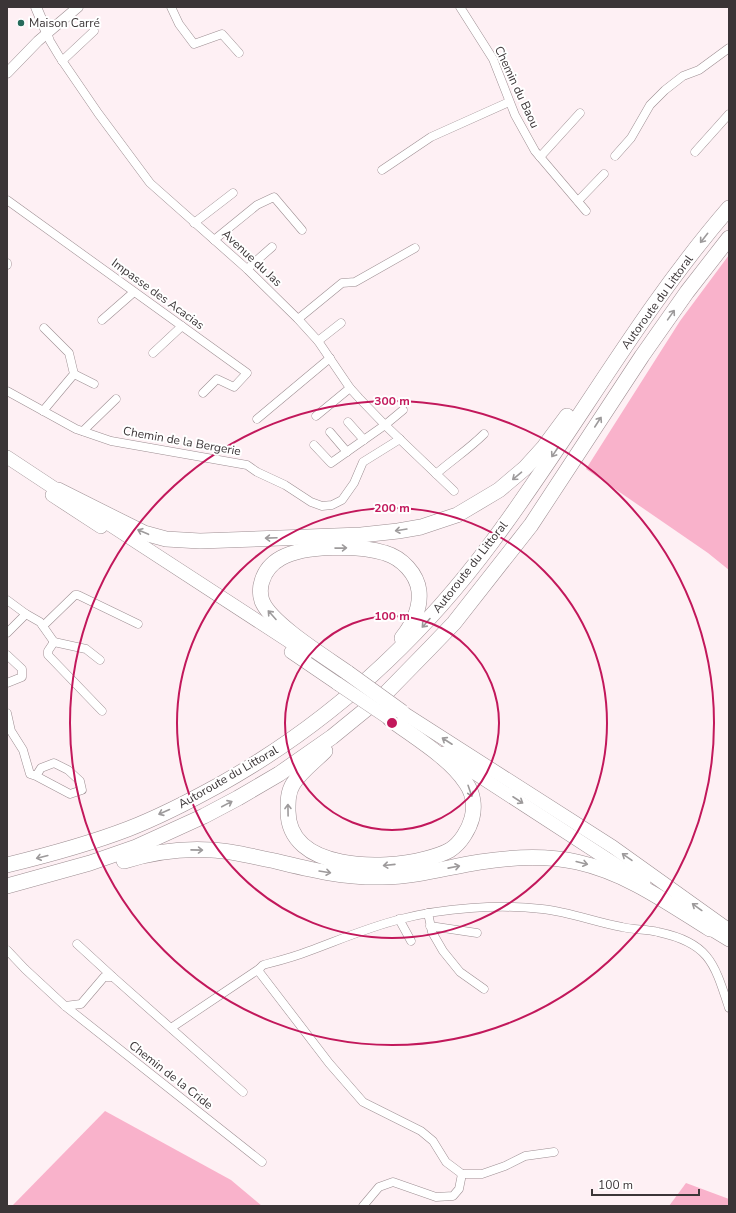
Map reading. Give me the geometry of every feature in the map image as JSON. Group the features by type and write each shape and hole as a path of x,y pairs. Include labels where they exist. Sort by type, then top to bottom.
{"highway":[{"name":"Autoroute du Littoral","path":"7,865 47,856 129,828 191,800 246,770 290,742 331,711 377,672 416,634 451,595 492,542 539,475 670,280 729,208"},
{"name":"Autoroute du Littoral","path":"7,886 83,865 136,847 204,816 279,774 332,737 386,693 468,605 531,525 646,349 687,292 729,238"},
{"path":"58,490 144,533 166,539 188,541 361,535 421,527 457,515 499,490 525,468 544,447 580,397 670,280"},
{"path":"207,791 272,749 342,697 389,652 404,635 416,617 420,601 419,586 412,572 400,561 386,553 343,547 309,550 281,558 270,567 264,575 261,585 262,601 274,617 288,630 343,678 400,716 460,774 467,784 471,794 472,815 470,825 463,837 450,850 433,857 411,863 382,866 331,860 314,853 304,846 297,838 291,827 288,814 288,797 293,785 305,770 331,745 362,720 392,693 433,653 490,584 531,525"},
{"path":"7,892 136,857 182,850 220,851 243,854 348,876 383,877 406,876 480,862 516,857 546,858 598,867 618,875 634,882 710,929"}],"main road":[{"path":"7,457 343,678"},
{"path":"7,466 343,678"},
{"path":"400,716 710,929 729,940"},
{"path":"400,716 613,847 729,930"}],"street":[{"path":"36,7 47,33"},
{"path":"7,73 47,33 78,7"},
{"path":"171,7 179,24 194,44 222,34 239,53"},
{"name":"Chemin du Baou","path":"460,7 493,59 514,115 535,151 586,211"},
{"path":"62,61 94,31"},
{"name":"Avenue du Jas","path":"47,33 62,61 98,113 150,183 247,269 298,319 318,341 350,388 385,425 454,491"},
{"path":"615,156 632,138 650,105 665,90 683,76 699,70 729,48"},
{"path":"382,170 431,137 509,102"},
{"path":"540,157 580,113"},
{"path":"695,152 729,114"},
{"path":"578,201 604,174"},
{"path":"194,223 233,193"},
{"path":"214,240 257,205 274,197 302,230"},
{"name":"Impasse des Acacias","path":"7,200 248,373 234,387 217,379 203,393"},
{"path":"247,269 272,247"},
{"path":"298,319 342,284 355,282 415,248"},
{"path":"102,320 134,292"},
{"path":"318,341 341,324"},
{"path":"152,353 182,326"},
{"path":"44,328 69,354 74,374 94,384"},
{"path":"257,419 330,358"},
{"path":"43,411 74,374"},
{"path":"316,416 350,388"},
{"name":"Chemin de la Bergerie","path":"7,391 83,432 111,441 247,465 257,472 285,485 311,502 322,506 332,505 342,500 354,483 363,462 400,439"},
{"path":"83,432 116,399"},
{"path":"314,445 331,463 404,410"},
{"path":"348,422 364,440"},
{"path":"330,432 347,452"},
{"path":"436,474 455,458 471,448 484,434"},
{"path":"43,626 75,595 78,595 138,624"},
{"path":"7,600 40,622 54,642 86,649 100,660"},
{"path":"7,632 26,614"},
{"path":"54,642 48,651 48,655 102,711"},
{"path":"7,656 22,669 22,677 7,683"},
{"path":"7,713 11,731 23,750 30,774 70,794 82,790 80,781 68,770 54,763 41,768 36,776"},
{"path":"171,1028 263,965 307,952 358,932 399,919 428,913 463,909 544,909 562,912 623,928 657,932 680,938 693,944 701,950 712,964 729,1008"},
{"path":"428,913 430,926 438,943 460,972 484,989"},
{"path":"399,919 411,941"},
{"path":"430,926 477,933"},
{"path":"78,944 112,977 243,1092"},
{"name":"Chemin de la Cride","path":"7,950 65,1006 262,1162"},
{"path":"259,968 260,973 329,1063 363,1102 421,1130 433,1140 446,1162 462,1174 482,1174 505,1166 525,1156 554,1152"},
{"path":"65,1006 81,1004 104,977 112,977"},
{"path":"364,1206 379,1187 394,1182 436,1198 453,1196 459,1189 462,1174"}],"shaded area":[{"path":"729,255 729,570 708,553 586,469 680,321"},
{"path":"105,1111 231,1180 262,1206 12,1206"},
{"path":"686,1183 729,1199 729,1206 669,1206"}],"place":[{"name":"Maison Carré","path":"21,23"}]}
